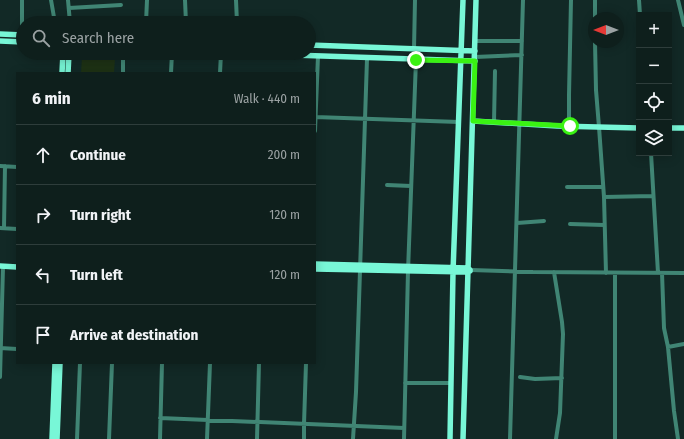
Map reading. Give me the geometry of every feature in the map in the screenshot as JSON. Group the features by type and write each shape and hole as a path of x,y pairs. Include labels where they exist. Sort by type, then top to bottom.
{"main road":[{"path":"450,439 463,0"},
{"path":"463,439 476,0"},
{"path":"0,34 16,35"},
{"path":"0,41 16,42"},
{"path":"316,45 462,51 475,56"},
{"path":"321,57 324,45"},
{"path":"316,57 462,61 475,56"},
{"path":"62,72 63,60"},
{"path":"68,72 69,60"},
{"path":"473,121 636,128"},
{"path":"672,128 684,128"},
{"path":"316,264 360,268"},
{"path":"2,266 16,267"},
{"path":"316,269 360,268 469,270"},
{"path":"52,439 55,364"},
{"path":"58,439 60,364"}],"street":[{"path":"22,0 22,16"},
{"path":"51,0 54,16"},
{"path":"68,0 70,16"},
{"path":"105,0 105,5"},
{"path":"146,16 147,0"},
{"path":"185,0 186,16"},
{"path":"236,0 237,16"},
{"path":"414,48 415,0"},
{"path":"510,439 523,0"},
{"path":"570,0 570,126"},
{"path":"595,0 595,12"},
{"path":"639,0 640,12"},
{"path":"678,0 684,22"},
{"path":"69,8 121,5"},
{"path":"475,41 522,42"},
{"path":"596,48 596,90 604,198 606,273"},
{"path":"475,56 522,55"},
{"path":"316,107 321,57"},
{"path":"353,439 356,392 367,59"},
{"path":"123,60 123,72"},
{"path":"171,72 172,60"},
{"path":"220,72 221,60"},
{"path":"404,439 408,269 416,60"},
{"path":"494,122 495,71"},
{"path":"316,117 459,122"},
{"path":"651,156 664,328 668,348 678,439"},
{"path":"0,166 16,167"},
{"path":"5,166 2,228 16,228"},
{"path":"387,185 412,186"},
{"path":"566,187 603,186"},
{"path":"604,198 653,196"},
{"path":"517,223 544,221"},
{"path":"570,224 604,225"},
{"path":"0,377 2,266"},
{"path":"469,270 684,273"},
{"path":"554,272 562,322 562,378 560,413 556,439"},
{"path":"615,273 615,439"},
{"path":"668,348 684,344"},
{"path":"0,348 16,349"},
{"path":"77,439 80,364"},
{"path":"109,439 112,364"},
{"path":"160,439 162,364"},
{"path":"207,439 210,364"},
{"path":"257,439 259,364"},
{"path":"304,439 306,364"},
{"path":"520,377 535,379 562,378"},
{"path":"405,383 451,383"},
{"path":"160,418 404,428"}],"green space":[{"path":"82,60 115,60 114,72 81,72"}],"route":[{"path":"416,60 475,61 473,121 570,126"}]}
